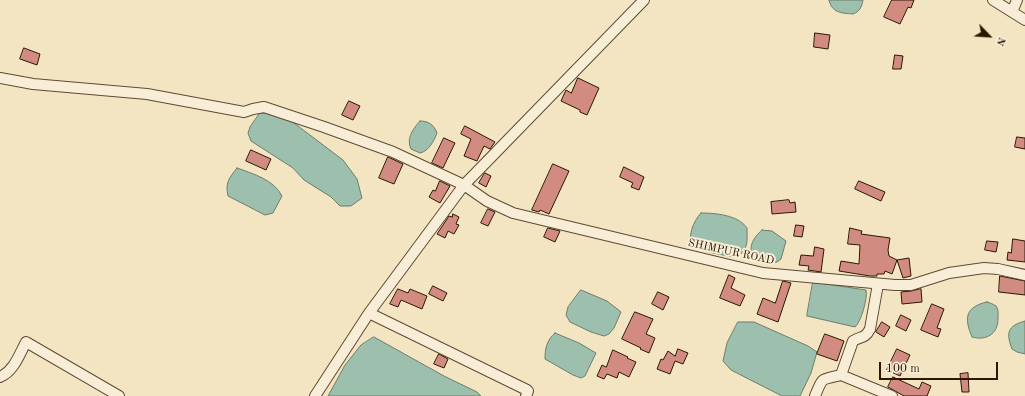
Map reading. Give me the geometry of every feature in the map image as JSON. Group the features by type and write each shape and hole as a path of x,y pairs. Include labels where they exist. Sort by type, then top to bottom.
{"street":[{"path":"315,396 369,313 464,185 644,0"},
{"path":"993,0 1025,20"},
{"path":"1012,12 1017,0"},
{"name":"SHIMPUR ROAD","path":"0,78 33,84 147,94 244,112 264,107 393,152 464,185 487,201 513,213 755,271 878,284 912,285 950,272 984,268 998,269 1025,275"},
{"path":"840,375 853,341 864,338 868,334 878,284"},
{"path":"369,313 527,390 526,396"},
{"path":"0,377 7,374 14,365 26,342 119,396"},
{"path":"815,396 822,380 840,375 892,396"}],"shaded area":[{"path":"829,0 863,0 860,9 853,14 838,12 832,8"},
{"path":"260,113 290,120 343,160 357,179 362,198 351,206 340,206 331,197 304,180 293,168 251,141 248,133 250,127"},
{"path":"420,121 431,124 437,133 429,148 420,153 411,149 409,141 413,130"},
{"path":"237,168 263,178 278,190 282,196 273,213 265,215 228,196 228,181"},
{"path":"701,213 720,214 738,220 747,228 746,246 739,256 713,253 690,245 692,228"},
{"path":"762,230 772,231 786,241 781,259 777,262 763,263 753,259 751,246 756,236"},
{"path":"813,282 866,290 864,310 855,327 807,316"},
{"path":"581,290 607,301 621,312 614,328 609,334 604,336 591,332 570,322 566,315 568,307"},
{"path":"987,302 993,304 998,309 996,329 986,337 972,337 967,319 968,314 974,307"},
{"path":"1025,321 1025,354 1012,349 1009,334 1011,328"},
{"path":"738,322 754,322 808,346 817,352 811,373 800,396 782,396 731,370 723,361 727,343"},
{"path":"555,333 579,343 596,353 585,376 581,378 573,375 545,359 547,344"},
{"path":"374,337 444,376 477,392 481,396 328,396 345,365 361,345"}],"building":[{"path":"892,0 914,0 911,8 908,7 900,24 884,17"},
{"path":"815,33 830,35 828,49 814,47"},
{"path":"24,48 40,54 37,65 20,59"},
{"path":"895,55 903,56 901,69 893,69"},
{"path":"578,78 599,88 587,115 561,101 566,90 571,93"},
{"path":"349,101 360,106 353,120 342,115"},
{"path":"465,126 495,142 490,149 484,146 477,161 464,156 471,139 461,134"},
{"path":"1017,137 1025,138 1025,149 1015,147"},
{"path":"444,138 455,143 443,168 432,163"},
{"path":"251,150 271,159 266,170 246,161"},
{"path":"388,157 403,164 394,184 379,178"},
{"path":"553,164 569,171 549,214 540,210 539,212 532,210"},
{"path":"624,167 644,177 639,190 631,187 633,183 620,177"},
{"path":"485,173 491,176 486,187 479,183"},
{"path":"440,181 450,186 440,203 429,197 433,190 435,191"},
{"path":"859,181 885,192 881,201 855,189"},
{"path":"789,200 790,203 795,202 796,212 772,214 771,202"},
{"path":"488,209 495,212 488,226 481,223"},
{"path":"453,214 459,217 456,224 459,225 454,234 448,231 445,238 437,234 449,216 452,217"},
{"path":"796,225 804,226 802,237 794,236"},
{"path":"548,228 560,231 555,242 544,237"},
{"path":"850,228 862,231 861,234 890,238 888,250 889,256 897,260 892,274 885,271 884,274 870,276 839,271 841,261 859,264 860,245 848,244"},
{"path":"1013,239 1025,241 1025,262 1007,260 1008,252 1011,253"},
{"path":"987,241 998,242 996,252 985,250"},
{"path":"815,247 824,249 821,272 808,270 809,266 799,265 801,255 813,256"},
{"path":"909,258 911,276 903,278 897,260"},
{"path":"729,275 735,278 731,288 745,295 740,306 720,298"},
{"path":"1000,276 1025,281 1025,295 999,292"},
{"path":"783,281 791,283 778,322 757,314 763,298 775,303"},
{"path":"433,286 447,293 443,301 429,294"},
{"path":"398,289 408,293 410,289 427,296 422,309 401,300 398,307 390,304"},
{"path":"921,289 922,302 902,304 901,292"},
{"path":"658,292 669,297 663,310 652,304"},
{"path":"932,304 944,309 937,328 941,329 938,337 921,330"},
{"path":"635,312 653,319 646,334 655,338 649,353 622,339"},
{"path":"901,315 911,320 906,331 896,326"},
{"path":"882,322 890,327 884,337 876,332"},
{"path":"825,334 844,341 837,361 817,354"},
{"path":"678,349 688,353 683,364 675,361 670,374 657,369 661,359 663,360 668,351 675,356"},
{"path":"897,349 910,355 900,376 887,370"},
{"path":"613,350 636,362 629,377 619,372 617,378 607,374 604,379 597,376 602,365 606,367"},
{"path":"439,354 448,359 444,368 434,364"},
{"path":"968,373 969,392 962,392 960,374"},
{"path":"893,377 919,389 922,382 931,386 927,396 904,396 888,387"}]}
